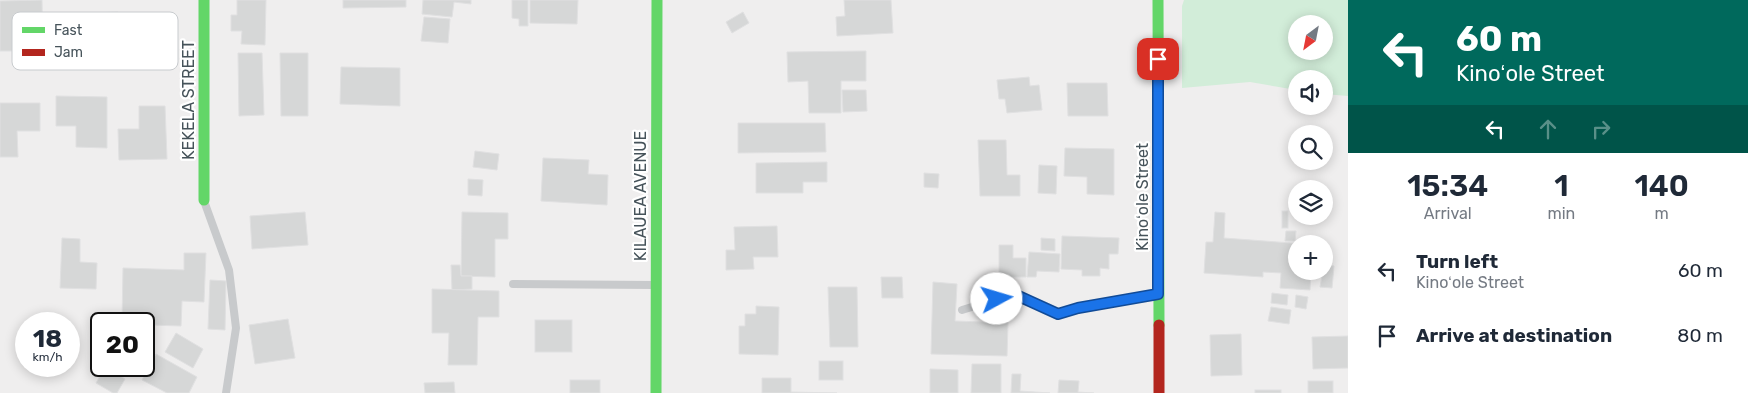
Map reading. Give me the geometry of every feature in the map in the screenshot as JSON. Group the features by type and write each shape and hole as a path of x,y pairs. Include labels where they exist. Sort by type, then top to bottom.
{"street":[{"name":"KEKELA STREET","path":"204,0 204,200"},
{"name":"KILAUEA AVENUE","path":"656,393 657,0"},
{"name":"Kinoʻole Street","path":"1158,0 1159,393"}],"lane":[{"path":"204,200 229,270 236,328 226,393"},
{"path":"513,284 656,286"},
{"path":"962,310 1014,294 1058,314 1078,308 1158,294"}],"green space":[{"path":"1184,0 1348,0 1348,96 1333,95 1333,70 1288,70 1288,89 1250,82 1182,88 1182,6"}],"building":[{"path":"42,0 42,12 12,12 12,51 0,51 0,1"},
{"path":"237,0 266,0 265,45 241,44 242,31 231,31 231,15 237,15"},
{"path":"343,0 406,0 406,7 343,8"},
{"path":"423,0 471,0 471,4 454,2 452,17 422,14"},
{"path":"512,0 528,0 528,26 519,26 519,19 512,18"},
{"path":"530,0 578,0 577,24 530,23"},
{"path":"844,0 891,0 893,33 837,36 836,17 845,16"},
{"path":"743,12 749,23 732,33 726,22"},
{"path":"424,17 450,19 448,43 421,41"},
{"path":"866,51 866,81 841,81 841,113 809,113 808,81 788,82 787,52"},
{"path":"238,53 262,53 264,115 239,116"},
{"path":"280,53 308,53 308,116 281,116"},
{"path":"341,67 400,68 400,106 340,104"},
{"path":"1029,77 1030,86 1039,85 1042,110 1007,113 1005,99 999,99 997,80"},
{"path":"1067,83 1107,83 1108,116 1068,116"},
{"path":"842,90 866,90 867,111 843,112"},
{"path":"56,96 107,97 107,148 76,147 76,126 56,126"},
{"path":"0,103 40,103 40,131 17,131 18,157 0,157"},
{"path":"139,106 165,106 167,159 119,160 118,129 139,129"},
{"path":"738,123 825,123 826,152 738,153"},
{"path":"978,140 1006,140 1007,175 1020,175 1020,196 980,196"},
{"path":"1065,148 1114,149 1114,195 1087,194 1087,177 1064,176"},
{"path":"475,151 499,154 497,170 473,167"},
{"path":"543,158 589,160 588,174 608,175 607,205 541,201"},
{"path":"827,162 827,182 803,182 803,193 756,193 756,163"},
{"path":"1039,165 1057,166 1056,194 1038,193"},
{"path":"924,173 939,174 938,188 924,187"},
{"path":"468,179 483,180 482,196 468,195"},
{"path":"1282,211 1288,211 1288,228 1282,228"},
{"path":"305,212 308,245 252,249 250,216"},
{"path":"462,212 508,213 508,239 495,239 495,277 461,276"},
{"path":"1215,212 1225,213 1224,238 1288,243 1288,280 1311,280 1310,290 1280,288 1281,273 1263,272 1263,277 1204,273 1206,242 1213,242"},
{"path":"777,226 778,257 753,257 754,269 726,270 726,250 735,250 734,227"},
{"path":"1286,231 1296,231 1296,235 1288,235 1288,241 1285,241"},
{"path":"1062,236 1119,238 1118,254 1109,254 1109,269 1100,268 1100,276 1082,276 1082,270 1061,269"},
{"path":"62,238 80,239 80,262 97,263 96,289 60,288"},
{"path":"1041,238 1055,239 1055,251 1041,250"},
{"path":"999,245 1013,245 1013,258 1026,258 1026,277 999,277"},
{"path":"1029,252 1060,254 1059,272 1037,271 1036,277 1027,277"},
{"path":"184,253 206,253 204,302 182,301 181,326 155,325 155,312 122,312 123,268 184,270"},
{"path":"451,265 460,265 461,276 472,276 472,289 452,290"},
{"path":"881,277 902,277 903,298 882,298"},
{"path":"210,280 226,281 225,330 208,329"},
{"path":"1321,280 1333,280 1332,288 1320,287"},
{"path":"933,282 957,284 955,321 1008,323 1007,356 931,354"},
{"path":"828,287 857,287 858,347 830,347"},
{"path":"432,289 499,291 499,317 478,317 477,365 448,365 449,333 432,333"},
{"path":"1272,293 1288,295 1287,305 1271,303"},
{"path":"1296,295 1308,297 1306,309 1295,307"},
{"path":"756,306 779,307 778,355 739,354 739,326 745,326 745,314 756,314"},
{"path":"1271,307 1291,310 1289,324 1268,321"},
{"path":"288,319 295,358 255,364 249,325"},
{"path":"535,320 572,320 572,352 535,352"},
{"path":"176,333 203,349 193,368 165,352"},
{"path":"1241,334 1242,375 1211,376 1210,335"},
{"path":"1348,336 1348,368 1313,369 1312,337"},
{"path":"156,354 197,377 189,393 167,393 142,380 144,377 155,377"},
{"path":"819,361 843,361 843,380 819,380"},
{"path":"972,364 1001,364 1001,393 971,393"},
{"path":"930,369 958,370 958,393 930,393"},
{"path":"1012,374 1021,374 1020,391 1050,393 1011,393"},
{"path":"99,377 122,377 125,379 117,393 113,393 96,383"},
{"path":"762,378 791,378 791,392 837,393 762,393"},
{"path":"570,380 600,380 600,393 570,393"},
{"path":"1059,380 1079,381 1078,392 1094,393 1058,393"},
{"path":"1308,381 1333,381 1333,393 1308,393"},
{"path":"454,382 455,393 425,393 424,383"},
{"path":"1255,390 1281,390 1281,393 1255,393"}],"traffic: fast":[{"path":"204,0 204,200"},
{"path":"656,393 657,0"},
{"path":"1158,0 1159,325"}],"traffic: jam":[{"path":"1159,325 1159,393"}],"route":[{"path":"997,299 1014,294 1058,314 1078,308 1158,294 1158,59"}]}
